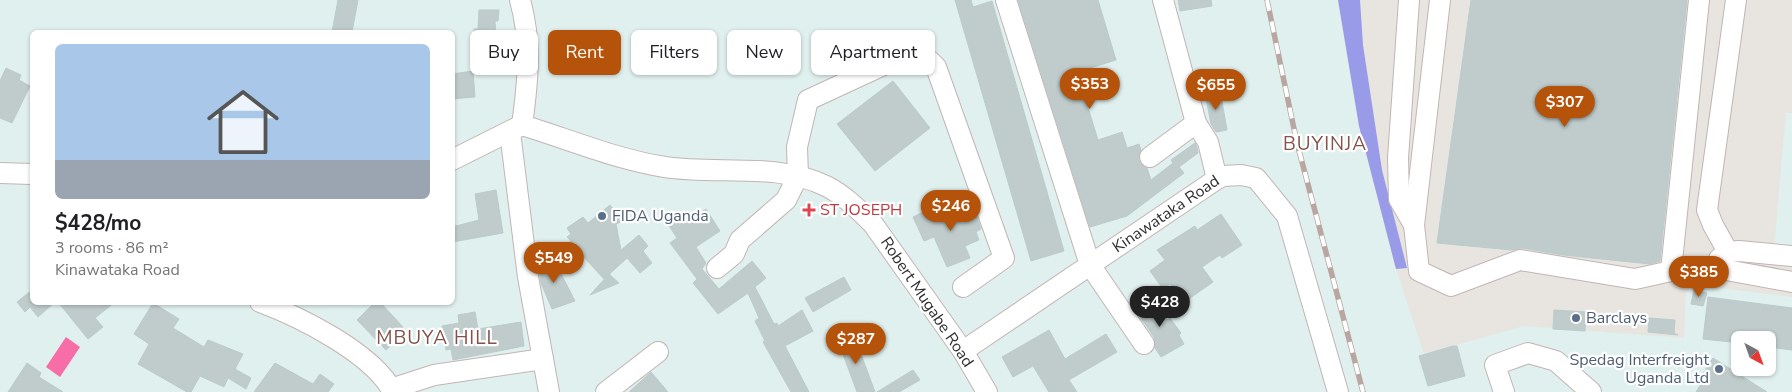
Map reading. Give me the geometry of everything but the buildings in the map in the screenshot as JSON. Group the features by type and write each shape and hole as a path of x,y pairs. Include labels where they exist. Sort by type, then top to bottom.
{"street":[{"path":"520,0 526,23 529,56 516,129 528,277 549,392"},
{"path":"1006,0 1090,265 1144,344"},
{"path":"1163,0 1196,123 1208,142 1217,179"},
{"path":"1409,0 1398,158 1399,199 1414,225"},
{"path":"1440,0 1414,225 1419,271 1452,286 1520,260 1635,279 1671,271 1710,267 1792,282"},
{"path":"1671,271 1699,0"},
{"path":"1728,252 1713,225 1708,210 1736,0"},
{"path":"717,268 734,254 740,240 786,200 798,176 797,146 808,100 902,56 917,53 928,58 936,67 1004,258 963,287"},
{"path":"1690,90 1723,101"},
{"path":"1150,157 1196,123"},
{"path":"455,159 516,129"},
{"name":"Robert Mugabe Road","path":"516,129 664,167 716,172 784,172 828,187 857,208 873,224 963,351 987,392"},
{"path":"0,173 30,174"},
{"name":"Kinawataka Road","path":"963,351 1217,179 1224,176 1241,175 1256,178 1286,216 1338,392"},
{"path":"1679,195 1708,210"},
{"path":"1710,267 1728,252 1758,251 1792,256"},
{"path":"267,305 310,323 335,339 367,362 392,390 434,375 543,359"},
{"path":"606,392 658,352"},
{"path":"1504,392 1495,365 1528,352 1556,361 1591,392"}],"shaded area":[{"path":"1338,0 1792,0 1792,113 1786,113 1774,249 1792,252 1792,297 1695,285 1686,293 1684,338 1524,326 1424,354 1396,269 1359,126"},
{"path":"1338,0 1360,0 1363,45 1382,170 1407,268 1396,269 1359,126"},
{"path":"66,337 80,347 60,377 46,367"}],"railway":[{"path":"1267,0 1297,143 1363,392"}],"place":[{"name":"ST JOSEPH","path":"809,210"},
{"name":"FIDA Uganda","path":"602,216"},
{"name":"Barclays","path":"1576,318"},
{"name":"Spedag Interfreight Uganda Ltd","path":"1719,369"}],"district":[{"name":"BUYINJA","path":"1325,144"},
{"name":"MBUYA HILL","path":"437,338"}]}
